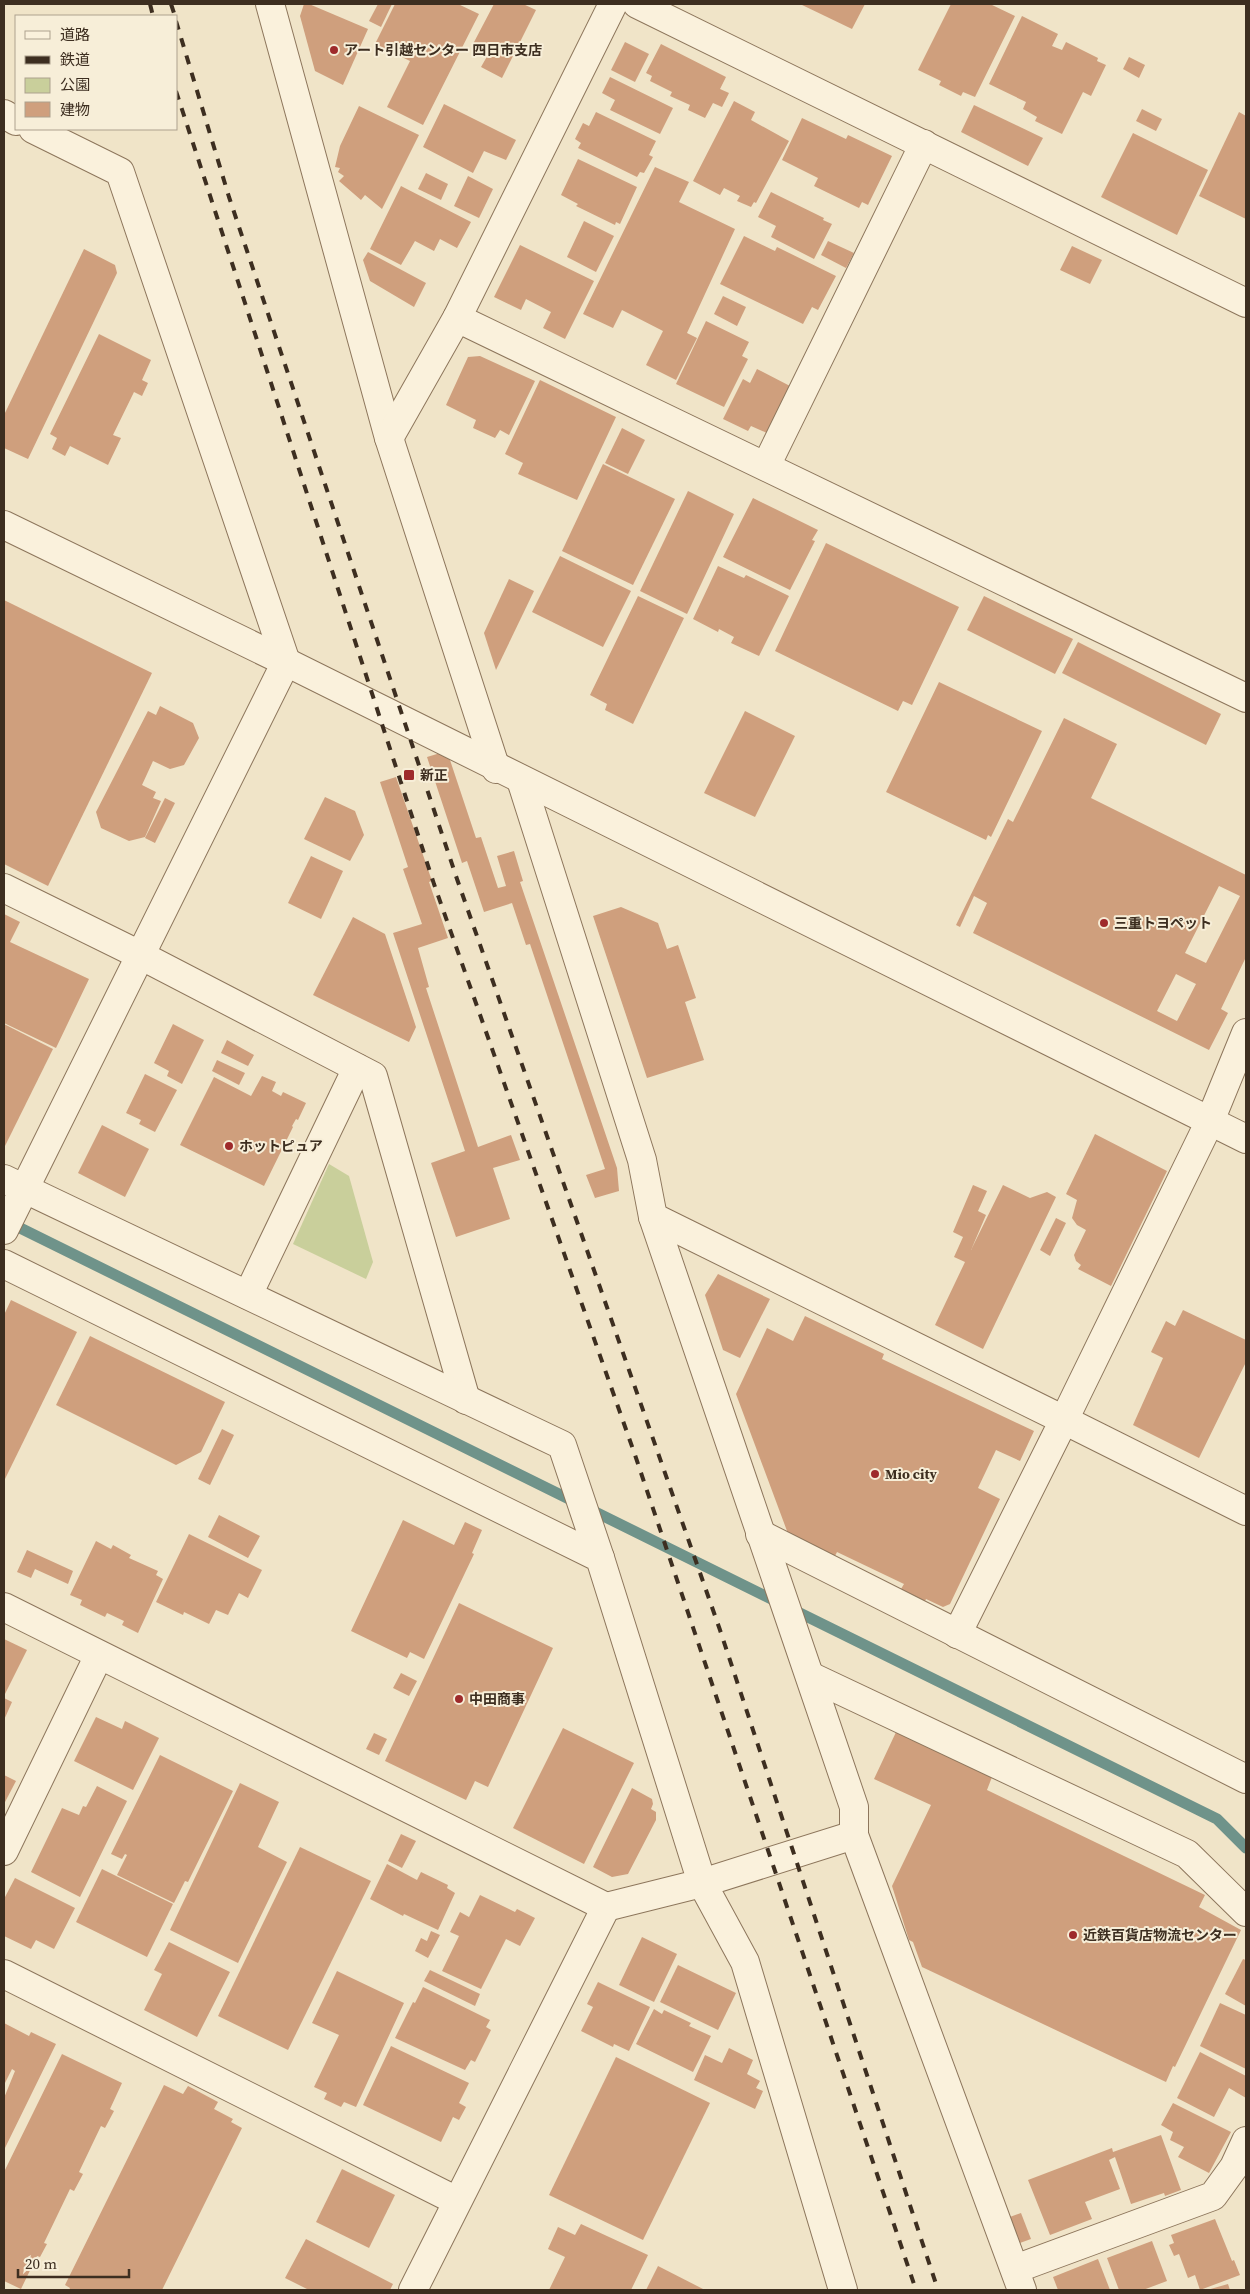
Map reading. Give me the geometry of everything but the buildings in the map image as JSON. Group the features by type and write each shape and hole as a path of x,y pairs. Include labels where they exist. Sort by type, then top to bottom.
{"street":[{"path":"270,4 389,438 496,769"},
{"path":"389,438 457,318 613,4"},
{"path":"637,4 1246,303"},
{"path":"4,1230 16,1189 140,955 286,662 120,172 35,130"},
{"path":"766,466 924,144"},
{"path":"457,318 1246,698"},
{"path":"4,525 286,662 496,769 1246,1139"},
{"path":"521,780 642,1160 653,1217 854,1807 854,1835 1018,2280 1213,2196 1234,2167 1246,2141"},
{"path":"4,888 140,955 374,1076 466,1400"},
{"path":"957,1634 1210,1121 1246,1033"},
{"path":"248,1295 357,1068"},
{"path":"16,1189 248,1295 562,1446 598,1553 702,1883 745,1962 843,2290"},
{"path":"653,1217 1246,1511"},
{"path":"4,1264 598,1553"},
{"path":"760,1534 1246,1779"},
{"path":"4,1608 606,1907 702,1883 854,1835"},
{"path":"4,1851 99,1655"},
{"path":"808,1671 1187,1854 1246,1912"},
{"path":"413,2290 606,1907"},
{"path":"4,1974 457,2201"}],"green space":[{"path":"329,1164 349,1176 373,1262 366,1279 293,1244"}],"waterway":[{"path":"8,1222 1217,1819 1246,1848"}],"railway":[{"path":"150,4 153,15"},
{"path":"171,4 175,15"},
{"path":"178,28 229,197 457,879 720,1630 938,2290"},
{"path":"178,97 434,884 635,1455 916,2290"}],"place":[{"name":"アート引越センター 四日市支店","path":"334,50"},
{"name":"新正","path":"409,775"},
{"name":"三重トヨペット","path":"1104,923"},
{"name":"ホットピュア","path":"229,1146"},
{"name":"Mio city","path":"875,1474"},
{"name":"中田商事","path":"459,1699"},
{"name":"近鉄百貨店物流センター","path":"1073,1935"}]}
